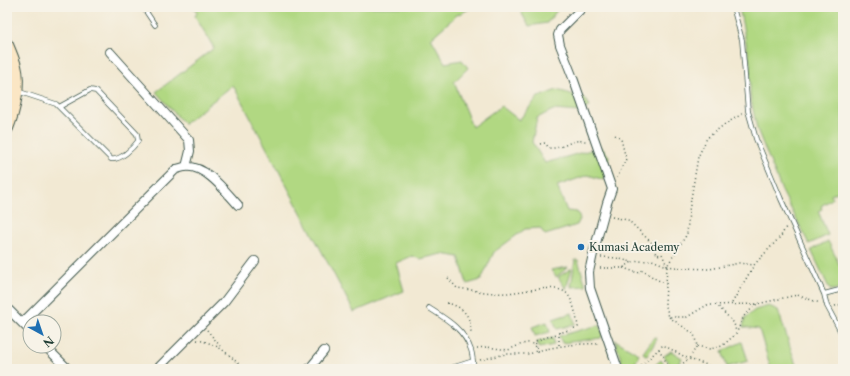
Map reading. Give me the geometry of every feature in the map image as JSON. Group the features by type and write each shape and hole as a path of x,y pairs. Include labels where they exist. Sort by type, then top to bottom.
{"street":[{"path":"583,7 560,30 558,35 560,45 612,188 603,215 590,266 590,288 618,369"},
{"path":"7,45 15,67 16,90 14,107 7,128"},
{"path":"110,52 189,140 190,151 186,167"},
{"path":"31,314 176,169 195,167 204,172 215,180 238,205"},
{"path":"157,369 224,302 255,261"},
{"path":"7,308 22,323"},
{"path":"309,369 324,351"},
{"path":"53,354 68,369"}],"lane":[{"path":"143,7 155,25"},
{"path":"734,7 742,40 748,111 756,139 790,220 824,294 827,306 843,336"},
{"path":"16,90 51,102 60,107 111,159 121,157 138,141 137,134 93,90 60,107"},
{"path":"824,294 843,289"},
{"path":"428,308 451,322 466,339 471,348 474,369"},
{"path":"448,369 473,361"}],"path":[{"path":"667,266 687,234 689,211 698,157 707,138 725,124 748,111"},
{"path":"612,188 626,159 621,139 614,135"},
{"path":"540,144 545,143 549,148 554,149 574,141 596,143"},
{"path":"603,215 628,220 654,245 657,255 662,254 667,266 665,303 669,317 694,334 698,346"},
{"path":"732,304 754,264 781,236 790,220"},
{"path":"592,258 604,256 632,262 652,260 667,266 710,269 739,263 754,264"},
{"path":"623,268 632,262"},
{"path":"590,266 608,269 623,268 638,273 643,270 666,284"},
{"path":"448,278 457,288 506,294 553,289 564,291 568,294 577,319 578,327 535,341 537,351"},
{"path":"669,317 687,317 707,305 757,304 797,294 827,306 835,307 843,304"},
{"path":"448,303 458,306 466,314 471,331 471,348 508,350 528,343 533,344 537,351"},
{"path":"716,304 734,323 736,334"},
{"path":"698,346 710,349 722,346 736,334 744,316 757,304"},
{"path":"202,324 221,348 244,369"},
{"path":"559,332 559,346"},
{"path":"187,338 205,341 221,348"},
{"path":"473,361 506,354 530,354 559,346 610,344"},
{"path":"640,368 663,345 689,359 719,369"},
{"path":"675,369 689,359 698,346"},
{"path":"658,349 670,369"},
{"path":"823,369 843,366"}],"green space":[{"path":"194,7 473,7 457,15 431,38 445,63 462,60 468,68 454,82 472,127 501,106 519,120 538,97 557,90 585,98 590,106 580,112 553,110 537,118 532,142 545,163 601,147 609,156 604,180 588,175 557,186 567,211 577,212 580,219 577,225 545,235 540,228 525,229 494,252 481,280 467,284 459,257 442,254 420,259 412,256 396,263 404,291 354,312 233,85 184,124 156,92 214,48 195,16 197,13"},
{"path":"518,7 562,7 559,8 547,23 529,26"},
{"path":"739,7 843,7 843,189 831,195 832,199 821,206 822,209 818,211 828,235 809,244 782,191 757,129 750,95 750,63"},
{"path":"828,241 840,266 843,265 843,289 830,290 811,250"},
{"path":"575,260 578,260 586,286 571,287"},
{"path":"568,267 556,277 551,270"},
{"path":"572,268 566,289 558,277"},
{"path":"769,306 778,310 797,368 771,369 759,329 743,327 745,318 755,310"},
{"path":"572,313 575,324 557,329 553,319"},
{"path":"547,322 550,332 535,336 532,327"},
{"path":"599,325 603,334 601,338 562,343 559,336"},
{"path":"654,337 657,339 647,356 643,353"},
{"path":"553,338 554,345 539,348 537,342"},
{"path":"615,340 639,354 633,369 624,369"},
{"path":"742,342 748,361 727,367 722,351"},
{"path":"671,351 682,358 680,362 671,367 664,356"},
{"path":"661,360 668,369 651,369"}],"place":[{"name":"Kumasi Academy","path":"581,247"}]}
